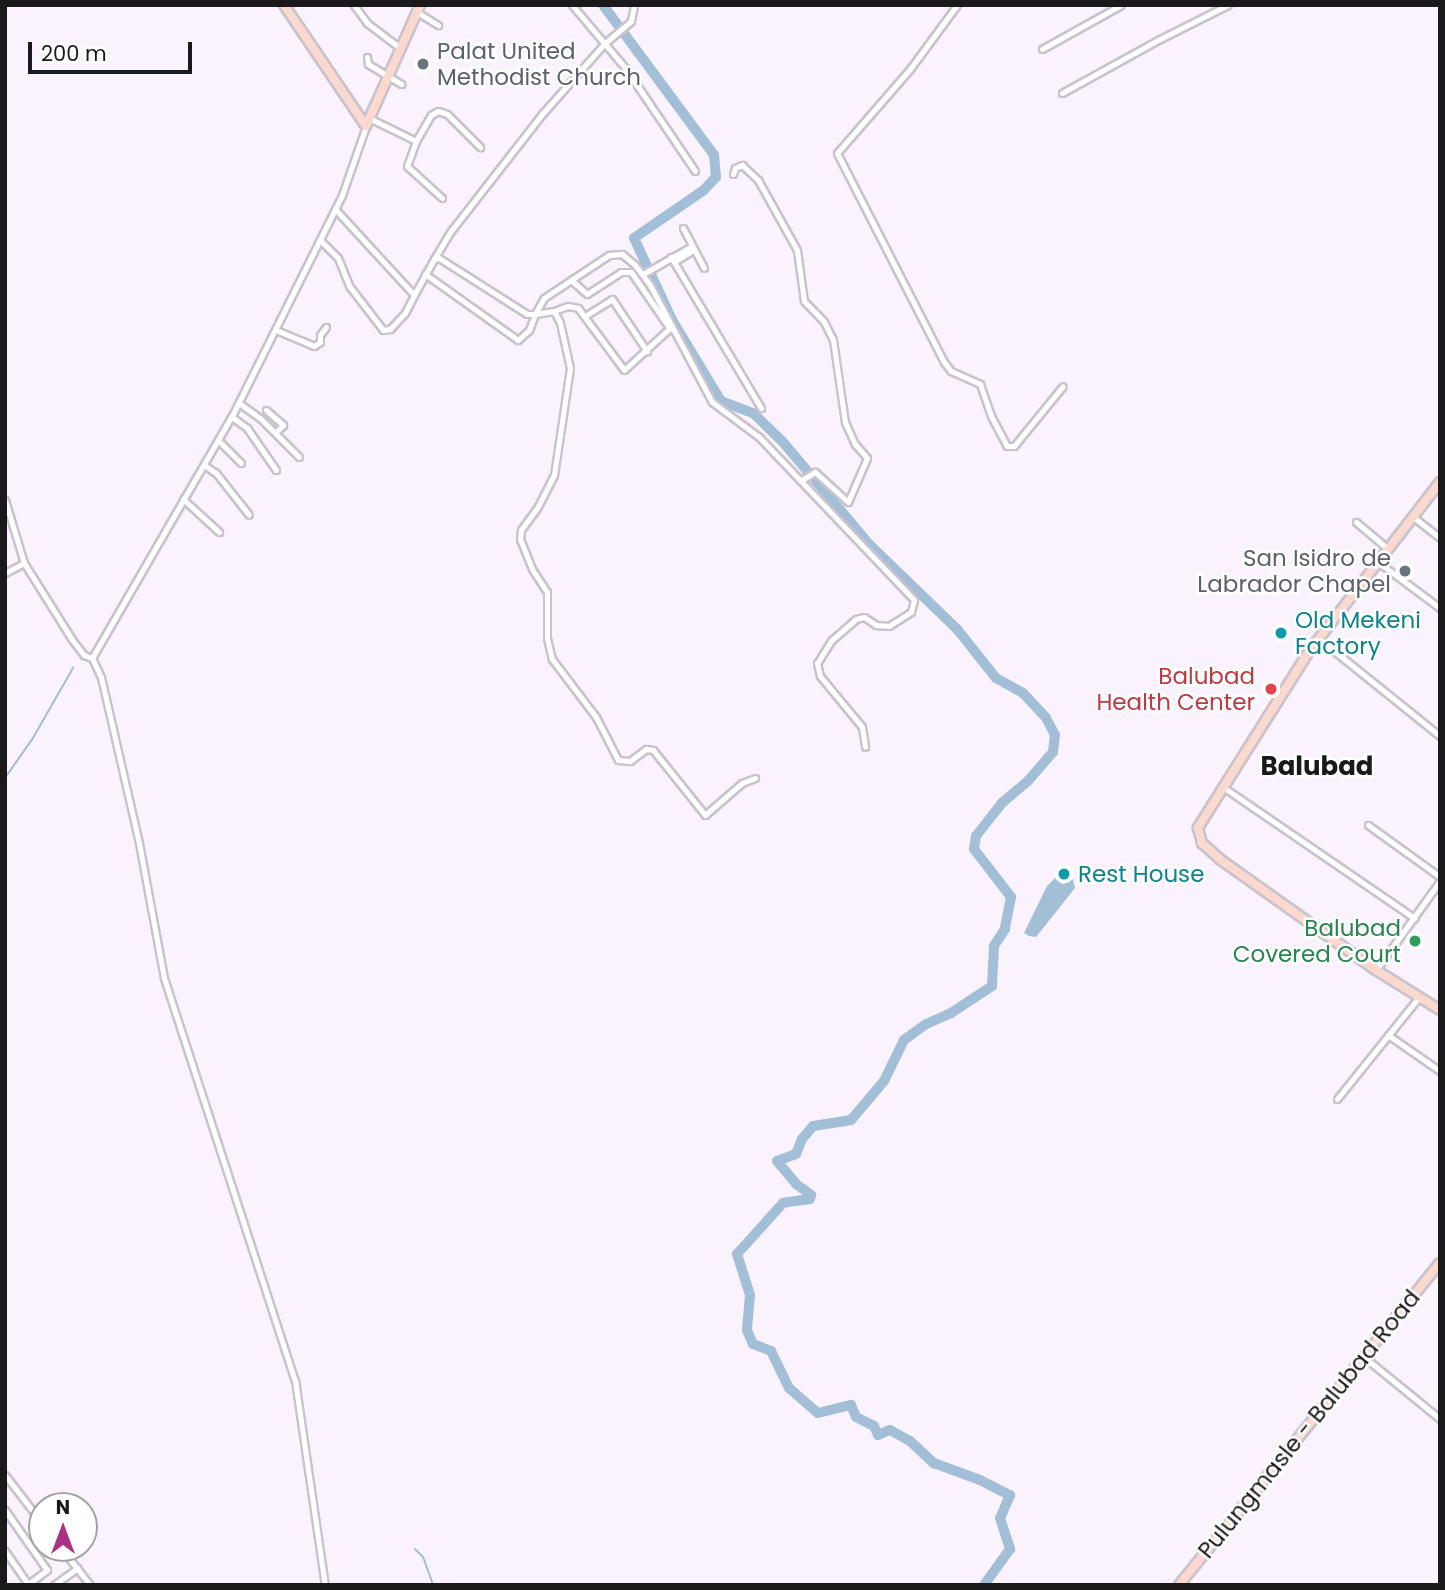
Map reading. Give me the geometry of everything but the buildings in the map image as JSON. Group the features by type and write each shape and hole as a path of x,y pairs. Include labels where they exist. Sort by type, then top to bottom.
{"street":[{"path":"284,5 368,122 416,141"},
{"path":"354,5 367,23 400,48"},
{"path":"360,10 366,5"},
{"path":"572,5 657,111 695,171"},
{"path":"320,240 338,258 350,288 383,330 390,329 405,313 451,231 543,113 615,32 631,21 634,5"},
{"path":"957,5 910,69 836,153 944,362 951,371 980,384 988,409 1007,446 1014,446 1063,386"},
{"path":"1042,49 1121,5"},
{"path":"1062,93 1228,5"},
{"path":"92,658 232,417 335,209 387,76 418,9 438,25"},
{"path":"366,57 368,64 401,83"},
{"path":"442,198 407,166 416,141 431,114 438,111 453,119 480,147"},
{"path":"733,174 735,168 742,165 758,180 797,250 804,301 821,317 833,340 845,422 855,444 867,458 848,502 816,472 802,480"},
{"path":"335,209 414,295"},
{"path":"683,228 704,268"},
{"path":"645,273 693,248"},
{"path":"425,274 519,340 529,330 544,298 615,254 626,257 645,273 671,328 712,402 760,437 915,603 911,612 889,626 876,625 864,617 856,619 831,642 817,663 820,676 862,727 865,747"},
{"path":"434,259 442,259 527,314 554,311 573,305 585,316 624,370 671,328"},
{"path":"672,259 761,408"},
{"path":"571,280 587,295 621,272 631,272 671,328"},
{"path":"585,316 612,299 648,351"},
{"path":"554,311 569,356 569,383 561,414 554,475 520,534 528,562 547,592 547,638 552,659 599,722 618,760 630,761 646,749 653,750 705,815 742,783 755,778"},
{"path":"275,330 314,346 320,342 321,331 326,327"},
{"path":"239,403 276,432 299,457"},
{"path":"260,418 268,408 283,425 276,432"},
{"path":"232,417 247,428 276,470"},
{"path":"219,441 241,463"},
{"path":"204,465 216,473 249,515"},
{"path":"1440,482 1318,638 1199,823 1202,842 1221,860 1376,970 1440,1010"},
{"path":"183,499 219,532"},
{"path":"5,500 24,563 73,641 84,655 92,658 101,677 139,843 164,978 295,1380 325,1585"},
{"path":"1412,516 1440,538"},
{"path":"1356,522 1387,548"},
{"path":"1377,561 1440,608"},
{"path":"5,573 24,563"},
{"path":"1318,638 1440,736"},
{"path":"1222,786 1414,918"},
{"path":"1368,825 1440,879 1376,970"},
{"path":"1337,1099 1419,997"},
{"path":"1388,1035 1440,1071"},
{"name":"Pulungmasle - Balubad Road","path":"1179,1585 1362,1355 1440,1263"},
{"path":"1362,1355 1440,1419"},
{"path":"5,1475 28,1505"},
{"path":"5,1510 47,1570 27,1584 5,1551"},
{"path":"72,1562 90,1585"},
{"path":"54,1585 77,1568"}],"water":[{"path":"1056,877 1063,884 1073,879 1075,888 1036,937 1029,936 1024,933 1047,886"}],"waterway":[{"path":"603,5 714,155 716,177 704,190 634,238 672,320 721,401 753,413 782,441 870,545 957,629 996,678 1023,693 1046,718 1055,735 1053,752 1028,781 1002,803 976,836 974,849 1011,897 1005,929 994,946 992,986 951,1013 926,1024 904,1040 884,1081 851,1120 813,1126 802,1139 796,1154 777,1161 796,1184 811,1195 810,1199 783,1203 737,1254 750,1295 747,1330 753,1344 771,1351 789,1388 818,1413 851,1405 856,1417 874,1426 878,1435 890,1430 910,1441 934,1463 980,1480 1010,1495 1000,1518 1010,1549 984,1585"},
{"path":"5,778 33,738 73,668"},
{"path":"415,1549 423,1557 433,1585"}],"place":[{"name":"Palat United Methodist Church","path":"423,64"},
{"name":"San Isidro de Labrador Chapel","path":"1405,571"},
{"name":"Old Mekeni Factory","path":"1281,633"},
{"name":"Balubad Health Center","path":"1271,689"},
{"name":"Rest House","path":"1064,874"},
{"name":"Balubad Covered Court","path":"1415,941"}],"district":[{"name":"Balubad","path":"1317,767"}]}
